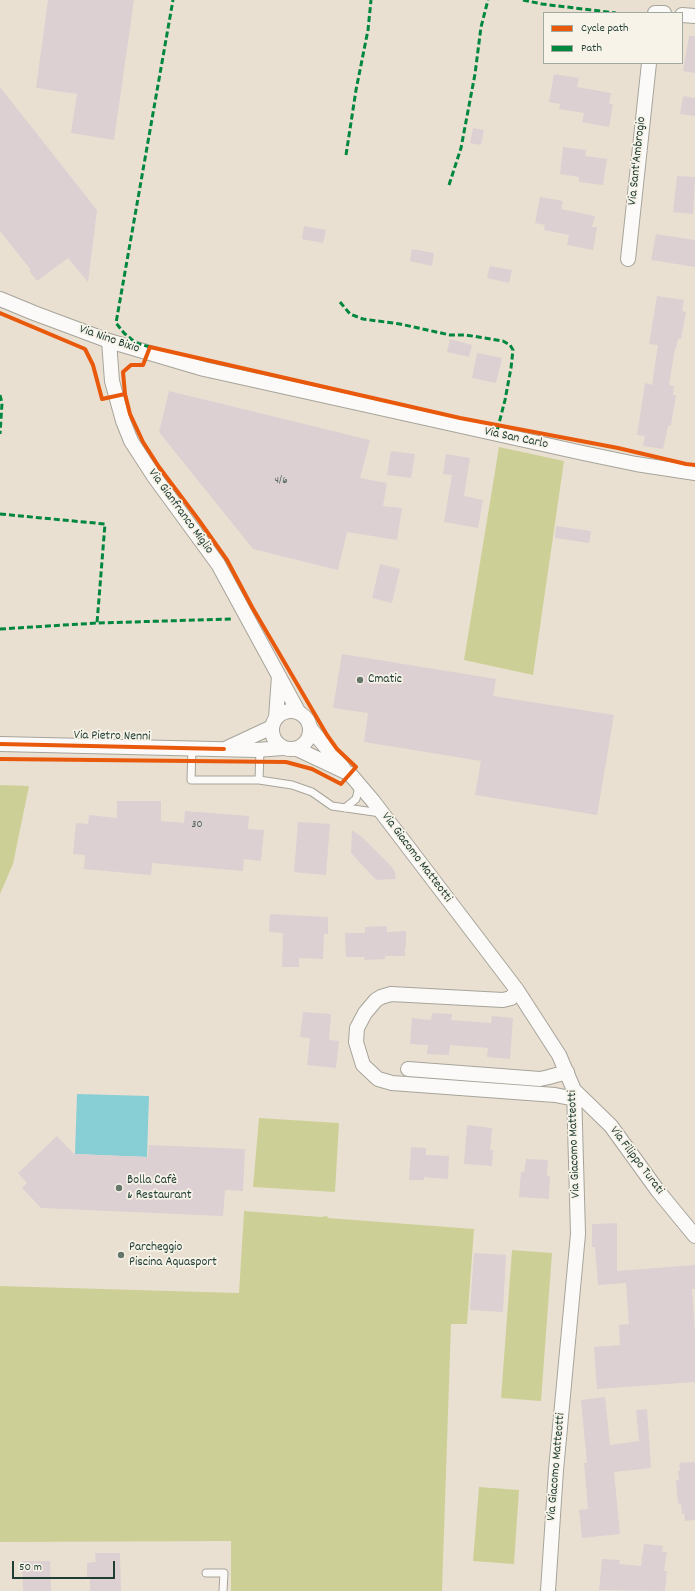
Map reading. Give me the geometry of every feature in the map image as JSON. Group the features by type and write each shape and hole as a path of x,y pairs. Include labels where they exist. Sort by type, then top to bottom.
{"street":[{"path":"683,15 695,16"},
{"name":"Via Sant'Ambrogio","path":"628,259 649,64"},
{"name":"Via Nino Bixio","path":"0,299 109,341 183,364 339,400"},
{"name":"Via Gianfranco Miglio","path":"109,341 112,381 122,421 131,441 153,475 218,564 299,713"},
{"name":"Via San Carlo","path":"339,400 600,457 695,473"},
{"path":"274,723 287,712 299,713 305,716 310,728 308,741 297,749 287,749 283,748 274,739 274,723 278,705 279,674"},
{"name":"Via Pietro Nenni","path":"224,749 274,723"},
{"name":"Via Giacomo Matteotti","path":"310,728 383,814 517,990 559,1055 575,1094 578,1234 556,1470 548,1591"},
{"name":"Via Pietro Nenni","path":"0,744 260,750 283,748"},
{"name":"Via Giacomo Matteotti","path":"297,749 346,771"},
{"path":"517,990 511,998 503,1000 391,994 381,997 376,1000 365,1013 357,1028 356,1042 363,1065 378,1080 392,1083 567,1096 575,1094"},
{"path":"408,1069 540,1079 567,1072"},
{"name":"Via Filippo Turati","path":"575,1094 612,1126 658,1191 695,1236"}],"lane":[{"path":"192,748 191,780 259,780 292,785 312,792 332,806 383,814"},
{"path":"259,780 260,750"},
{"path":"345,808 356,799 358,791 356,781"},
{"path":"206,1573 224,1573 223,1591"}],"green space":[{"path":"499,447 564,461 533,675 464,660"},
{"path":"0,785 29,786 13,864 0,894"},
{"path":"259,1118 339,1123 335,1192 253,1187"},
{"path":"244,1211 321,1217 327,1216 328,1218 474,1229 467,1324 451,1324 442,1591 231,1591 231,1541 0,1542 0,1286 239,1293"},
{"path":"512,1250 552,1253 541,1401 501,1398"},
{"path":"479,1487 519,1490 514,1564 473,1561"}],"water":[{"path":"77,1094 149,1096 147,1157 75,1154"}],"building":[{"path":"48,0 134,0 114,140 71,133 77,94 36,88"},
{"path":"689,36 695,36 695,73 683,71"},
{"path":"554,74 579,78 577,87 611,93 609,104 613,104 609,127 582,122 584,113 559,109 560,104 549,102"},
{"path":"0,87 97,210 88,282 68,258 37,281 29,271 31,270 0,231"},
{"path":"683,96 695,98 695,116 680,114"},
{"path":"473,128 484,130 481,145 470,143"},
{"path":"563,147 586,150 585,156 607,159 603,185 579,182 579,177 560,174"},
{"path":"677,176 695,177 693,214 673,212"},
{"path":"540,197 563,201 561,209 595,216 592,227 597,227 593,250 567,245 569,235 544,230 545,225 535,223"},
{"path":"304,226 326,230 323,243 302,239"},
{"path":"656,234 695,240 695,267 651,260"},
{"path":"412,249 434,253 432,266 410,261"},
{"path":"490,266 512,270 509,283 487,278"},
{"path":"657,296 684,300 682,311 686,312 681,339 678,339 675,348 669,385 674,386 673,395 676,395 671,425 668,426 663,449 643,446 645,436 637,435 645,383 652,385 658,345 649,344"},
{"path":"450,339 472,345 469,357 447,352"},
{"path":"477,353 502,358 496,383 472,378"},
{"path":"169,391 370,440 360,478 387,483 383,506 402,508 397,540 347,532 338,570 253,549 159,432"},
{"path":"391,451 415,454 411,478 387,475"},
{"path":"446,454 470,458 464,496 483,500 478,528 444,522 452,475 443,474"},
{"path":"556,526 591,531 589,543 555,538"},
{"path":"380,564 400,569 392,603 372,598"},
{"path":"342,654 496,679 493,696 614,715 597,815 475,795 481,761 364,742 368,713 333,708"},
{"path":"117,801 161,801 161,821 184,823 185,811 249,816 248,829 264,830 261,861 244,859 243,871 152,863 151,875 84,869 85,855 73,854 76,823 88,824 89,815 117,818"},
{"path":"298,822 330,824 326,875 294,872"},
{"path":"352,830 363,838 391,866 395,872 396,879 376,880 351,853"},
{"path":"270,914 328,917 328,934 324,934 323,959 299,958 299,967 282,967 283,933 269,932"},
{"path":"387,926 387,932 406,931 405,956 385,956 385,959 364,960 365,957 346,957 345,933 365,933 365,927"},
{"path":"303,1012 331,1014 329,1040 339,1041 336,1068 307,1065 310,1038 300,1037"},
{"path":"432,1013 452,1014 451,1020 491,1023 492,1016 513,1018 510,1059 487,1057 488,1048 450,1045 449,1055 427,1054 428,1045 410,1044 412,1018 431,1020"},
{"path":"467,1125 492,1128 490,1150 493,1150 492,1166 464,1164"},
{"path":"57,1136 74,1154 148,1157 149,1145 245,1149 243,1191 225,1190 223,1216 41,1208 22,1188 27,1183 18,1173"},
{"path":"411,1147 426,1148 426,1155 449,1156 448,1179 424,1177 424,1180 409,1180"},
{"path":"526,1159 548,1160 547,1176 550,1176 549,1199 519,1197 521,1172 524,1172"},
{"path":"617,1223 617,1271 695,1265 695,1289 692,1289 695,1332 695,1382 597,1389 594,1347 620,1345 619,1325 629,1324 626,1283 598,1285 595,1247 592,1247 592,1224"},
{"path":"474,1253 506,1255 503,1312 470,1310"},
{"path":"605,1397 610,1445 639,1441 636,1410 647,1409 651,1468 614,1472 620,1534 582,1538 579,1510 588,1509 584,1463 587,1463 581,1400"},
{"path":"695,1462 695,1520 685,1521 684,1513 682,1514 681,1503 678,1504 676,1480 679,1480 679,1463"},
{"path":"644,1544 663,1546 662,1552 667,1552 664,1571 667,1571 665,1591 599,1590 602,1559 620,1560 619,1564 641,1566"},
{"path":"95,1553 120,1553 121,1591 90,1591 90,1578 87,1578 87,1563 96,1562"},
{"path":"22,1561 50,1561 51,1591 23,1591"}],"marked path":[{"path":"150,347 136,343 124,333 116,323 173,0"},
{"path":"346,155 356,90 368,30 371,0"},
{"path":"449,185 461,148 475,74 481,27 488,0"},
{"path":"523,0 542,4 608,12"},
{"path":"340,302 350,314 363,319 400,324 450,335 466,335 503,341 510,345 513,350 511,368 496,435"},
{"path":"0,395 2,403 0,434"},
{"path":"0,514 105,524 97,623"},
{"path":"0,629 97,623 232,619"}],"cycle path":[{"path":"0,313 85,349 93,365 102,399 125,394"},
{"path":"0,759 286,762 312,769 341,784 356,767 337,749 327,735 252,607 227,560 159,467 143,442 130,414 125,394 123,372 131,365 143,365 150,347 460,418 618,448 695,465"},
{"path":"0,744 224,749"}],"place":[{"name":"Cmatic","path":"360,680"},
{"name":"Bolla Cafè & Restaurant","path":"119,1188"},
{"name":"Parcheggio Piscina Aquasport","path":"121,1255"}]}
